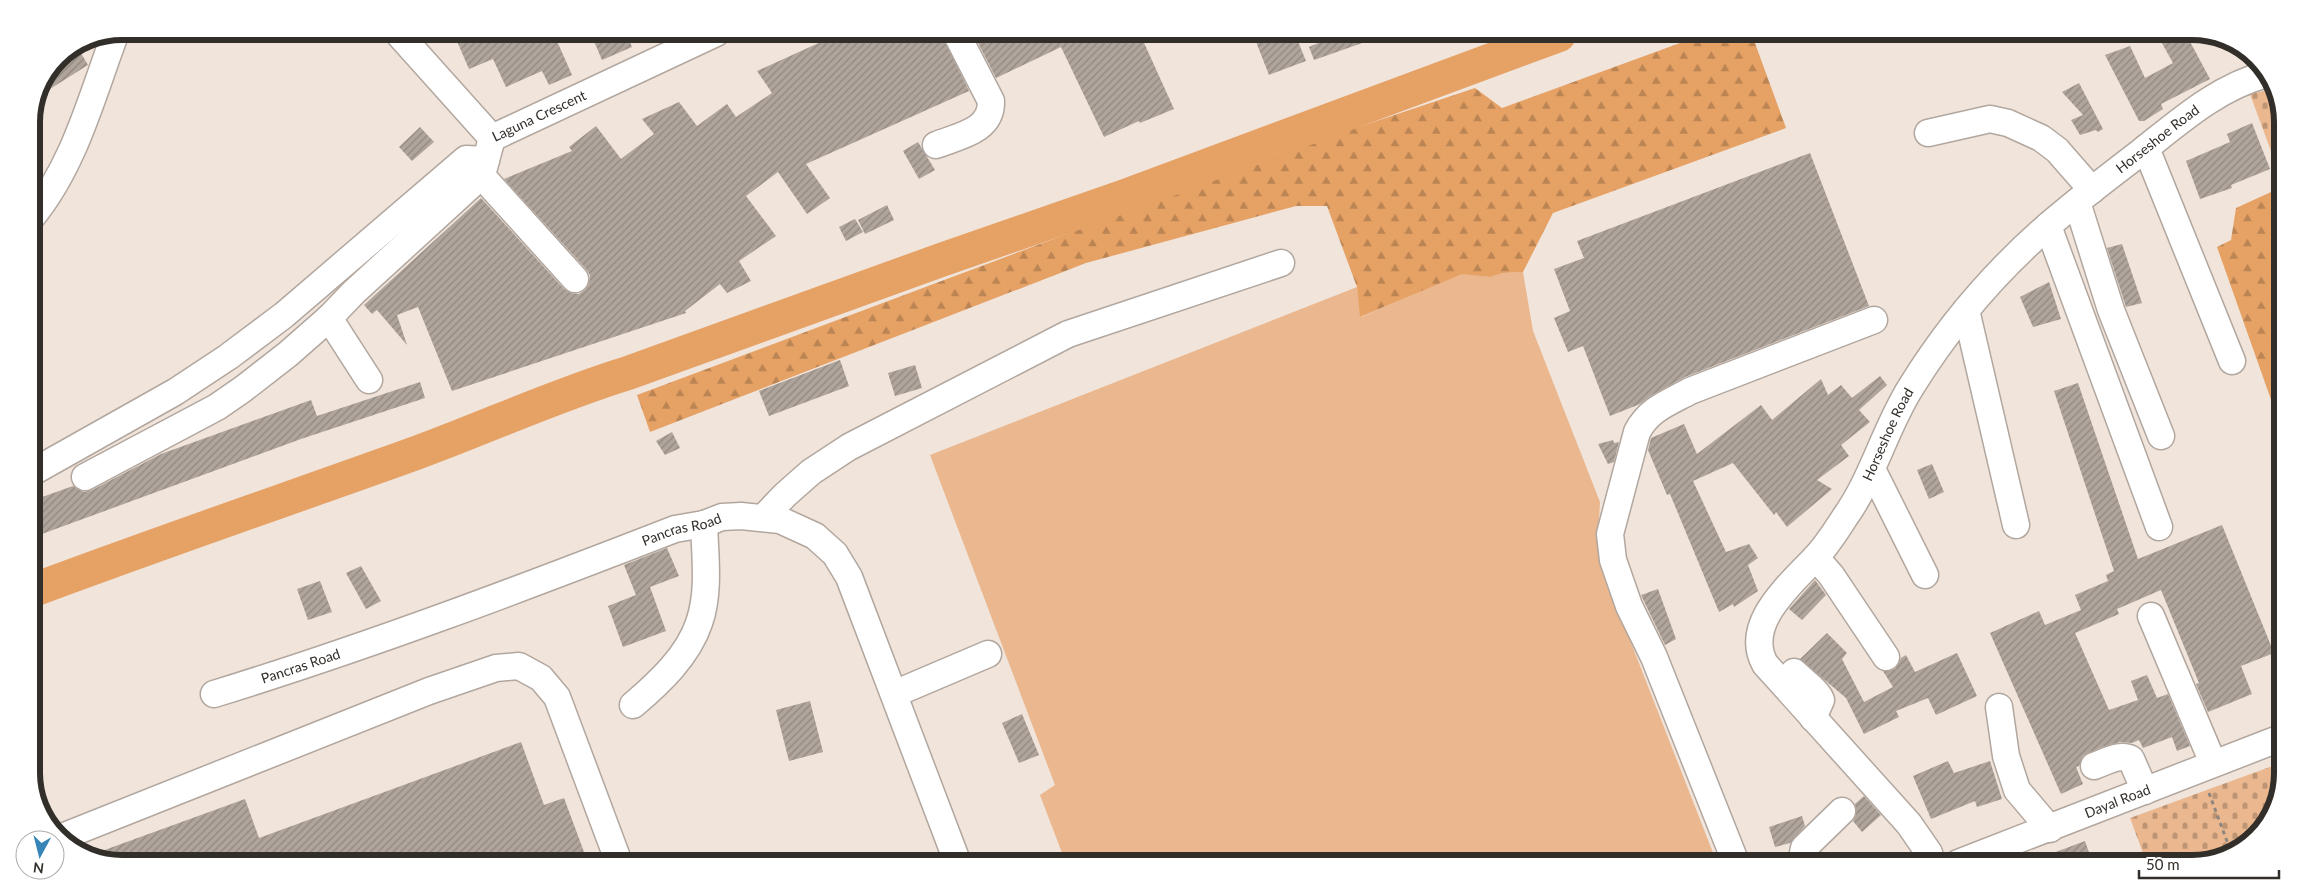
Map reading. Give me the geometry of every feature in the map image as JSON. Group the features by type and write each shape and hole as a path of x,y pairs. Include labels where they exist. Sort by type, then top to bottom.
{"street":[{"name":"Laguna Crescent","path":"402,40 481,158 703,40"},
{"path":"936,145 970,132 987,121 991,111 991,101 960,40"},
{"path":"40,205 67,161 113,41"},
{"name":"Horseshoe Road","path":"1929,855 1909,824 1765,664 1758,651 1761,627 1784,590 1816,558 1847,515 1872,469 1910,388 1966,310 2003,269 2048,226 2208,100 2244,80 2260,76"},
{"path":"1928,133 1990,119 2008,123 2041,138 2057,150 2085,196 2110,310 2161,436"},
{"path":"2146,148 2232,361"},
{"path":"481,158 536,239 575,279"},
{"path":"84,476 218,407 288,354 329,318 443,210 481,158"},
{"path":"40,468 175,392 265,329 481,158"},
{"path":"2048,226 2159,527"},
{"path":"764,517 811,472 849,447 1068,334 1281,263"},
{"path":"1966,310 2016,525"},
{"path":"329,318 369,380"},
{"path":"1733,855 1654,657 1629,606 1613,560 1610,534 1637,432 1644,418 1663,405 1690,391 1874,320"},
{"path":"265,329 288,354"},
{"path":"1872,469 1925,574"},
{"name":"Pancras Road","path":"214,694 285,672 455,613 675,529 704,524 722,517 764,517 780,520 798,526 816,536 835,554 849,577 955,855"},
{"path":"633,705 663,680 693,638 700,622 706,575 704,524"},
{"path":"1816,558 1832,575 1886,657"},
{"path":"2151,616 2213,763"},
{"path":"894,694 988,654"},
{"path":"68,835 429,691 496,668 519,666 541,678 557,697 616,855"},
{"path":"1794,672 1809,687 1819,693 1821,700 1813,718"},
{"path":"1999,707 2006,756 2018,790 2050,829"},
{"name":"Dayal Road","path":"1980,855 2050,829 2213,763 2274,741"},
{"path":"2094,766 2121,756 2131,759 2145,791"},
{"path":"1803,855 1804,848 1842,811"}],"path":[{"path":"2209,793 2229,847"}],"green space":[{"path":"1688,40 1754,40 1786,128 1553,213 1523,272 1503,273 1490,277 1462,274 1360,317 1357,287 1327,206 1296,206 1086,263 650,432 637,395 1302,146 1475,88 1502,108"},
{"path":"2268,90 2270,95 2274,116 2274,159 2250,94"},
{"path":"2274,191 2274,408 2217,247 2231,240 2236,208"},
{"path":"1523,272 1533,331 1600,502 1598,539 1612,594 1714,855 1063,855 1040,795 1055,785 930,455 1357,287 1361,317 1462,273 1490,277 1503,273"},
{"path":"2274,765 2270,800 2263,814 2246,835 2229,847 2203,854 2144,855 2130,818"}],"building":[{"path":"456,40 557,40 572,75 549,85 542,71 506,87 493,59 469,69"},
{"path":"593,40 629,40 632,47 602,60"},
{"path":"825,40 944,40 969,91 806,164 830,198 807,214 778,172 746,196 776,236 739,261 751,281 727,293 720,284 685,311 686,313 452,391 418,307 397,315 407,345 377,310 372,314 364,305 481,198 564,289 571,293 579,294 585,290 589,283 590,275 504,179 572,151 569,147 596,126 621,159 654,134 642,119 679,102 697,126 727,104 736,117 772,93 757,71"},
{"path":"977,40 1143,40 1174,109 1140,123 1139,121 1104,137 1061,47 996,78"},
{"path":"1255,40 1297,40 1306,61 1269,75"},
{"path":"1325,40 1371,40 1314,60 1309,47"},
{"path":"2160,40 2189,40 2210,79 2161,104 2163,109 2144,121 2139,121 2105,55 2130,46 2145,78 2173,63"},
{"path":"80,52 88,65 46,92 54,76 76,54"},
{"path":"2079,83 2103,129 2098,132 2096,130 2080,135 2071,120 2083,115 2062,92"},
{"path":"2252,123 2270,169 2231,185 2232,188 2200,199 2186,161 2230,142 2227,134"},
{"path":"420,127 434,142 412,161 399,147"},
{"path":"918,142 935,170 919,179 903,151"},
{"path":"1810,153 1869,306 1685,377 1652,395 1640,404 1610,416 1583,346 1568,352 1554,318 1570,311 1554,269 1584,258 1577,241"},
{"path":"887,205 894,220 865,234 858,220"},
{"path":"855,219 863,232 846,241 839,227"},
{"path":"2122,244 2142,303 2126,307 2107,248"},
{"path":"2049,282 2061,319 2033,327 2020,297"},
{"path":"840,360 849,386 769,416 759,391"},
{"path":"915,365 922,388 895,396 888,373"},
{"path":"1880,376 1887,385 1859,410 1870,422 1841,445 1849,456 1817,480 1832,489 1787,527 1776,512 1774,515 1733,463 1693,481 1726,552 1749,544 1758,558 1748,565 1758,591 1734,607 1733,604 1719,612 1670,494 1667,495 1648,450 1651,438 1684,424 1697,454 1761,405 1772,420 1821,379 1828,395 1841,385 1852,398"},
{"path":"420,382 425,398 301,439 40,535 40,498 73,486 84,492 92,490 161,454 311,400 317,416"},
{"path":"2078,383 2138,559 2222,525 2274,653 2241,666 2252,694 2208,712 2196,684 2199,683 2161,590 2117,609 2119,614 2075,633 2109,710 2138,700 2131,681 2147,675 2157,698 2168,694 2190,746 2177,751 2172,737 2143,748 2139,740 2132,743 2120,742 2102,747 2083,756 2079,766 2076,767 2083,784 2061,794 1990,633 2039,611 2045,625 2081,610 2075,595 2108,581 2106,575 2114,571 2054,391"},
{"path":"672,432 680,448 665,455 656,441"},
{"path":"1613,440 1614,443 1619,442 1614,462 1608,464 1598,444"},
{"path":"1932,464 1944,492 1929,499 1917,470"},
{"path":"667,548 679,576 650,587 666,631 623,647 608,606 636,595 624,565"},
{"path":"361,566 381,601 366,609 346,573"},
{"path":"1815,580 1826,595 1802,620 1789,609"},
{"path":"320,581 332,612 308,620 297,589"},
{"path":"1658,589 1676,639 1665,645 1641,595"},
{"path":"1827,633 1847,653 1842,659 1864,702 1893,687 1883,671 1895,669 1901,658 1906,655 1915,672 1957,653 1977,696 1936,715 1928,698 1896,711 1899,717 1864,734 1846,698 1800,659"},
{"path":"810,701 823,752 789,761 776,710"},
{"path":"1022,714 1039,755 1019,763 1002,723"},
{"path":"521,742 544,805 564,798 585,855 122,855 99,852 245,799 259,838"},
{"path":"1948,761 1954,773 1990,761 2002,799 1977,807 1975,801 1931,819 1913,776"},
{"path":"1864,796 1881,815 1862,832 1853,821 1856,815 1855,804"},
{"path":"1802,816 1805,826 1790,843 1775,847 1769,827"},
{"path":"2085,841 2090,855 2048,855"}],"waterway":[{"path":"40,588 416,453 574,391 1125,196 1546,40"}]}
